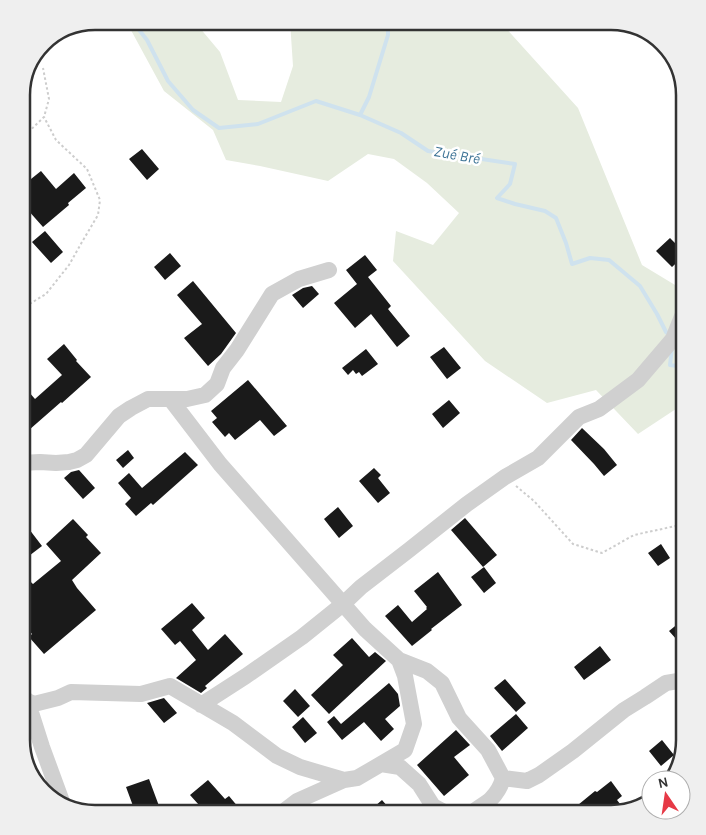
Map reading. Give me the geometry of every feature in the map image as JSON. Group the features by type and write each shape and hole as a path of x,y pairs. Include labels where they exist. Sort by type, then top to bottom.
{"street":[{"path":"30,463 56,463 78,460 86,455 119,416 148,400 187,399 204,395 217,384 224,368 272,294 299,279 329,270"},
{"path":"201,704 246,676 302,637 362,586 467,504 505,477 538,458 579,417 599,409 638,380 673,339 676,332"},
{"path":"171,400 220,464 365,629 398,660 427,671 442,683 459,718 488,750 503,778 500,787 491,800 482,805"},
{"path":"291,805 297,800 344,780 358,778 405,750 414,724 405,676 398,660"},
{"path":"503,778 527,781 539,775 573,751 624,710 666,683 676,681"},
{"path":"30,702 34,704 58,698 71,692 140,694 170,686 233,723 277,756 300,767 344,780"},
{"path":"30,715 59,794"},
{"path":"381,764 400,767 419,784 432,805"}],"path":[{"path":"30,130 44,117 49,100 43,68"},
{"path":"30,304 46,294 69,265 98,215 100,200 87,169 56,140 44,117"},
{"path":"505,477 534,501 573,544 602,553 634,535 676,526"}],"shaded area":[{"path":"131,30 202,30 220,52 238,100 281,102 293,66 291,30 508,30 578,108 642,265 676,286 676,409 638,434 596,390 547,403 485,361 393,261 396,231 433,245 459,213 427,183 394,159 368,154 328,181 226,160 213,130 164,91"}],"building":[{"path":"142,149 159,169 147,180 129,159"},
{"path":"41,171 56,189 74,173 86,188 43,227 30,212 30,180"},
{"path":"45,231 63,252 51,263 32,242"},
{"path":"670,238 676,244 676,263 672,267 656,251"},
{"path":"170,253 181,266 165,280 154,267"},
{"path":"365,255 377,270 368,277 391,306 388,309 410,336 397,347 371,314 355,328 334,303 357,284 346,270"},
{"path":"193,281 236,333 221,354 208,366 184,338 202,324 177,295"},
{"path":"312,286 319,294 303,308 292,295 303,288"},
{"path":"64,344 91,377 30,429 30,393 35,399 62,375 47,359"},
{"path":"444,347 461,368 447,379 430,357"},
{"path":"366,349 378,364 362,376 359,372 356,374 353,370 348,375 342,368"},
{"path":"248,380 287,426 274,436 260,420 235,440 229,433 225,437 212,422 217,418 211,411"},
{"path":"449,400 460,413 443,428 432,414"},
{"path":"582,428 604,449 617,465 604,476 571,440"},
{"path":"128,450 134,458 123,468 116,460"},
{"path":"185,452 198,465 153,505 151,503 136,516 125,504 131,498 118,483 129,473 142,488"},
{"path":"374,468 381,475 378,478 390,493 378,503 359,481"},
{"path":"79,470 95,488 83,499 64,478 71,472"},
{"path":"338,507 353,526 339,538 324,519"},
{"path":"465,518 497,555 483,567 451,530"},
{"path":"73,519 101,553 72,580 96,610 44,654 30,638 32,634 30,632 30,581 33,584 61,561 46,544"},
{"path":"30,530 42,546 30,555"},
{"path":"661,544 670,558 658,566 648,553"},
{"path":"484,567 496,583 484,593 471,577"},
{"path":"438,572 462,605 412,646 385,616 398,605 412,622 427,609 414,591"},
{"path":"192,603 205,618 192,630 208,650 225,634 243,654 205,686 207,688 201,693 176,678 196,660 180,641 175,645 161,629"},
{"path":"676,625 676,639 669,631"},
{"path":"352,638 369,657 375,652 386,661 329,714 311,695 343,665 333,655"},
{"path":"600,646 611,660 584,680 574,667"},
{"path":"505,679 526,703 516,712 494,688"},
{"path":"389,683 398,694 400,706 385,719 394,729 381,741 364,722 342,740 327,722 334,716 341,724"},
{"path":"295,689 310,706 298,717 283,701"},
{"path":"164,698 177,713 164,723 147,703"},
{"path":"516,714 528,728 502,751 490,736"},
{"path":"303,717 317,733 305,743 292,727"},
{"path":"456,730 470,745 454,757 469,775 444,796 417,765"},
{"path":"662,740 674,755 661,766 649,751"},
{"path":"149,779 159,805 133,805 126,787"},
{"path":"208,780 225,799 229,796 236,805 199,805 190,795"},
{"path":"611,781 622,796 617,800 620,804 578,805 595,791 597,792"},
{"path":"382,800 386,805 376,805"}],"waterway":[{"name":"Zué Bré","path":"139,30 147,40 168,81 193,110 219,128 258,124 316,101 360,115 401,133 428,151 515,164 510,184 497,198 545,211 556,218 572,264 590,258 609,260 640,286 670,336"},
{"path":"360,115 369,97 388,30"},
{"name":"Zué Bré","path":"672,348 670,365 676,366"}]}
